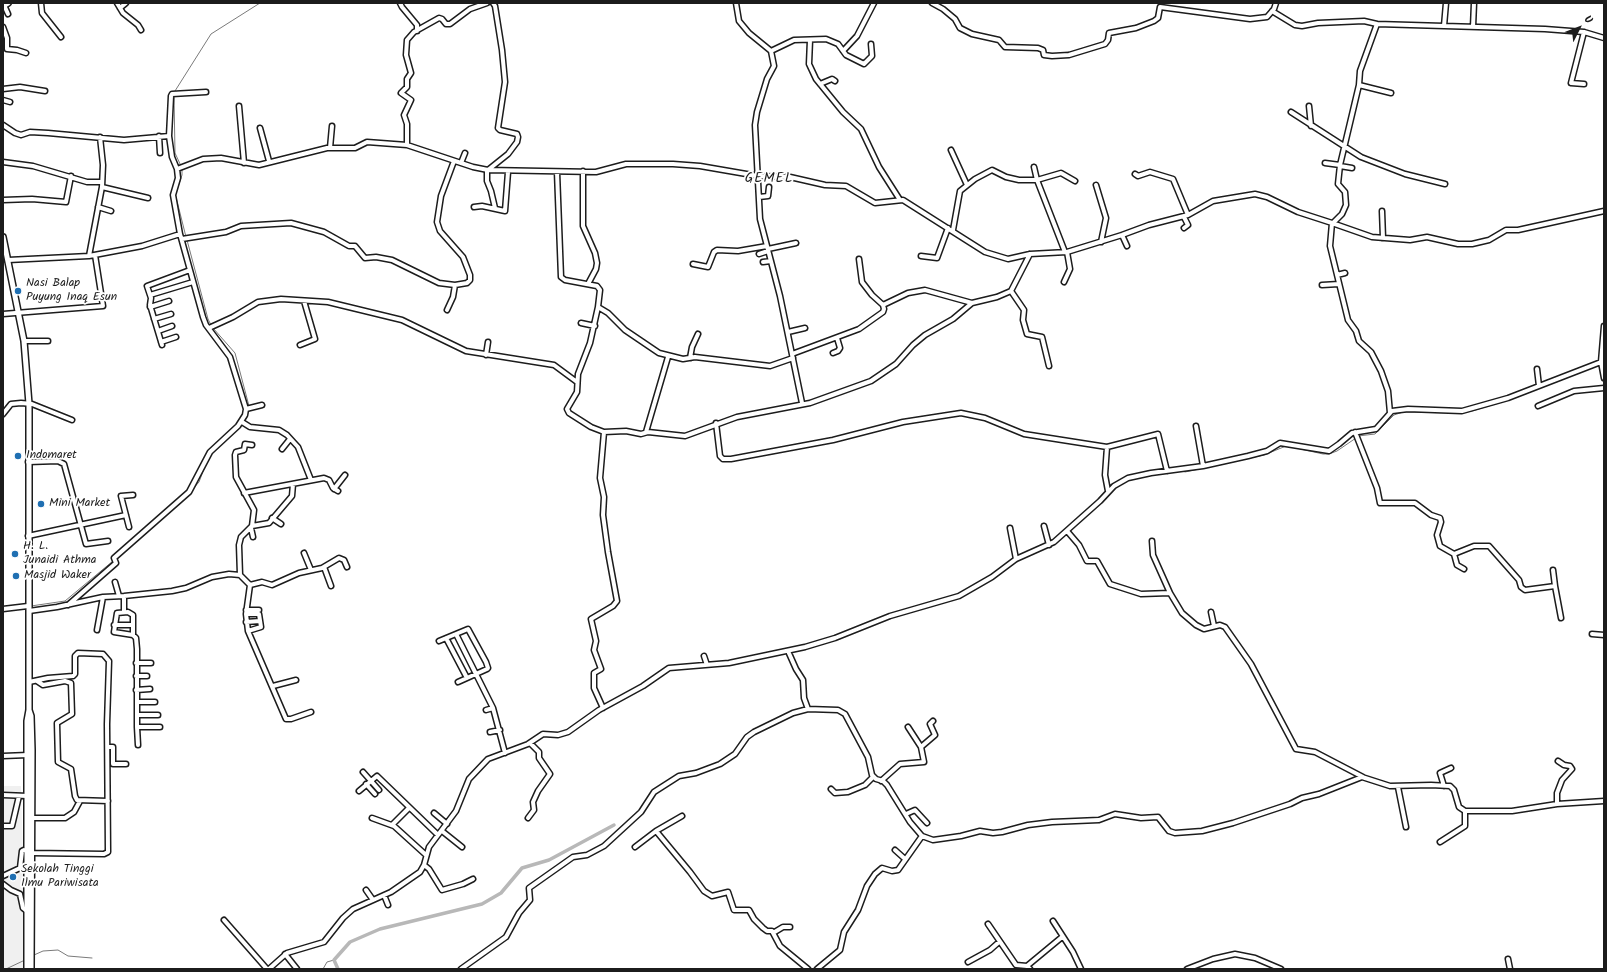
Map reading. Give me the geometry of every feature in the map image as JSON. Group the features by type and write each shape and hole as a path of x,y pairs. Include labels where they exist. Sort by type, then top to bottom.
{"main road":[{"path":"3,237 24,341 28,404 29,710 27,721 30,853 29,967"},
{"path":"29,710 32,719 32,818 28,912 29,954"}],"street":[{"path":"41,3 42,13 61,37"},
{"path":"117,3 126,17 138,25 141,30"},
{"path":"120,8 126,3"},
{"path":"400,3 417,25 417,31"},
{"path":"407,145 407,124 404,115 411,99 401,93 407,87 407,79 411,73 406,54 407,40 411,34 439,18 446,24 450,24 470,9 487,3"},
{"path":"487,170 508,154 517,142 518,137 517,134 500,130 498,128 505,82 502,46 494,3"},
{"path":"736,3 739,21 750,33 771,51 774,66 767,79 755,119 759,197 762,230 788,332 802,403"},
{"path":"843,51 857,36 874,3"},
{"path":"932,3 944,9 955,19 960,28 972,34 999,40 1005,47 1038,48 1042,50 1044,56 1069,55 1105,44 1108,40 1108,33 1136,28 1154,21 1158,18 1160,7 1250,19 1267,17 1276,3"},
{"path":"1444,26 1446,3"},
{"path":"1473,27 1474,3"},
{"path":"5,5 8,14"},
{"path":"1272,11 1295,25 1302,26 1318,23 1364,21 1377,24 1584,32 1604,38"},
{"path":"1377,24 1360,71 1359,86 1340,165 1338,184 1346,192 1346,202 1344,210 1333,223 1330,244 1349,322 1356,331 1361,344 1371,352 1381,371 1388,391 1390,413"},
{"path":"3,27 7,38 7,49 26,53"},
{"path":"1584,32 1571,83 1584,84"},
{"path":"771,51 790,41 821,39 831,40 840,45 846,55 865,64 872,56 871,44"},
{"path":"810,40 809,64 820,84 843,112 861,129 879,166 900,200 953,230 985,252 997,257 1012,259 1030,254 1066,252 1122,235 1149,224 1186,216 1212,201 1255,194 1302,214 1333,223 1359,234 1410,240 1426,237 1458,244 1472,244 1489,240 1509,230 1518,230 1604,211"},
{"path":"820,84 832,79 835,81"},
{"path":"1359,86 1392,93"},
{"path":"3,89 20,87 45,91"},
{"path":"68,605 189,492 210,452 243,423 248,409 230,357 203,317 190,270 173,195 179,168 172,157 169,136 170,98 174,94 206,92"},
{"path":"3,100 10,102"},
{"path":"239,106 244,163"},
{"path":"1309,106 1311,127"},
{"path":"1290,113 1361,157 1405,174 1436,180 1445,184"},
{"path":"3,125 21,135 30,132 124,140 169,136"},
{"path":"330,148 332,126"},
{"path":"260,128 268,161"},
{"path":"159,136 160,153"},
{"path":"90,256 102,187 103,165 100,137"},
{"path":"179,168 212,157 259,165 268,161 330,148 355,148 367,142 407,145 454,161 487,170 508,172 596,172 626,164 651,163 700,166 758,176 790,177 825,185 846,186 877,203 900,200"},
{"path":"951,150 968,185"},
{"path":"461,163 465,153"},
{"path":"8,260 90,256 183,237 226,232 237,226 291,223 324,232 349,246 356,246 364,258 376,257 392,260 437,283 455,285 468,282 470,280 469,272 463,257 440,231 437,222 441,196 454,161"},
{"path":"3,162 33,166 71,176 87,182 102,182"},
{"path":"1325,163 1352,168"},
{"path":"1034,167 1037,180 1066,252 1070,269 1064,282"},
{"path":"487,170 487,182 492,191 495,208"},
{"path":"953,230 959,193 990,170 1006,177 1019,180 1037,180 1062,173 1075,181"},
{"path":"583,171 583,226 596,253 597,263 596,269 588,284"},
{"path":"474,207 506,210 508,172"},
{"path":"557,172 561,276 565,280 588,284 599,288 595,326 578,372 577,392 568,405 568,411 591,427 604,432 626,431 642,434 646,432 685,436 716,423 742,415 810,402 874,380 896,364 913,345 925,335 953,319 972,303 997,297 1011,291 1030,254"},
{"path":"1136,174 1138,176 1150,172 1173,179 1186,216 1188,225 1184,228"},
{"path":"3,200 32,199 66,202 71,176"},
{"path":"1096,185 1106,218 1101,242"},
{"path":"102,187 148,198"},
{"path":"759,197 768,196 769,187"},
{"path":"98,207 111,211"},
{"path":"1382,211 1383,238"},
{"path":"921,256 937,258 948,228"},
{"path":"1122,235 1127,246"},
{"path":"692,264 708,267 714,252 717,250 738,251 768,249 796,242"},
{"path":"759,254 768,249"},
{"path":"3,314 103,306 95,255"},
{"path":"598,307 608,313 627,331 659,353 668,357 745,362 770,366 837,338 870,322 883,312 883,305 872,295 862,282 859,259"},
{"path":"763,262 771,261"},
{"path":"176,337 161,343 150,306 148,284 190,270"},
{"path":"1337,275 1345,273"},
{"path":"150,295 193,282"},
{"path":"1322,285 1339,284"},
{"path":"447,310 453,297 455,285"},
{"path":"883,305 908,293 925,290 972,303"},
{"path":"1011,291 1024,310 1023,320 1027,334 1042,337 1049,366"},
{"path":"211,327 258,302 281,299 335,303 390,316 414,325 466,351 554,364 577,382"},
{"path":"150,306 169,301"},
{"path":"300,344 315,339 304,301"},
{"path":"154,319 171,314"},
{"path":"581,323 595,326"},
{"path":"158,331 172,326"},
{"path":"1604,326 1601,363 1604,378"},
{"path":"788,332 805,328"},
{"path":"690,358 692,347 698,334"},
{"path":"833,353 838,351 840,348 837,338"},
{"path":"24,341 48,341"},
{"path":"486,355 488,342"},
{"path":"646,432 668,357"},
{"path":"224,920 268,969 285,954 296,949 324,942 347,914 356,907 384,895 418,873 424,866 429,847 456,811 471,776 488,759 530,743 543,734 564,734 603,708 643,686 669,668 729,663 788,651 835,638 890,616 959,596 992,577 1016,559 1049,545 1100,501 1116,484 1128,478 1203,466 1267,451 1280,443 1329,451 1356,433 1376,429 1394,410 1408,409 1462,411 1508,398 1601,363"},
{"path":"1537,369 1539,386"},
{"path":"1538,406 1574,391 1604,388"},
{"path":"3,414 13,404 28,404 72,420"},
{"path":"248,409 262,405"},
{"path":"716,423 719,454 722,458 727,459 820,443 903,422 961,413 985,418 1024,434 1107,447 1158,434 1167,471"},
{"path":"243,423 250,427 279,430 290,439 300,450 311,480"},
{"path":"1196,426 1203,466"},
{"path":"603,708 594,688 594,674 601,669 594,650 596,641 591,619 617,602 608,552 603,515 604,497 600,478 604,432"},
{"path":"1356,433 1377,488 1380,503 1415,503 1431,515 1439,518 1441,522 1437,535 1440,546 1454,554 1458,566 1464,569"},
{"path":"282,449 290,439"},
{"path":"252,445 245,444 244,450 235,453 236,477 254,510 252,527 253,537"},
{"path":"1107,447 1105,475 1108,491"},
{"path":"28,462 58,461 64,464 68,473 80,526 86,544 108,541"},
{"path":"244,492 311,480 328,479 336,490 345,475"},
{"path":"240,576 239,542 242,536 252,527 268,524 292,496 292,484"},
{"path":"129,527 121,496 133,494"},
{"path":"28,536 126,515"},
{"path":"272,518 281,524"},
{"path":"1044,526 1049,545"},
{"path":"1010,528 1016,559"},
{"path":"1067,531 1079,545 1087,561 1096,561 1110,584 1141,594 1170,594"},
{"path":"1152,541 1153,555 1170,594 1182,613 1196,625 1204,629 1222,625 1225,627 1243,651 1296,749 1315,752 1381,785 1450,786 1453,789 1459,806 1465,811 1512,811 1557,804 1604,801"},
{"path":"1454,554 1474,546 1489,546 1519,580 1523,589 1555,586"},
{"path":"304,553 311,570"},
{"path":"250,585 262,582 270,585 299,573 324,567 340,557 347,566"},
{"path":"324,567 331,586"},
{"path":"1552,570 1561,618"},
{"path":"3,609 68,605 103,597 175,590 217,576 240,576 250,585"},
{"path":"115,582 119,596"},
{"path":"250,585 246,612 248,631 273,686 286,720 311,712"},
{"path":"124,596 124,612"},
{"path":"97,630 103,597"},
{"path":"248,631 261,628 259,604"},
{"path":"133,635 114,632 116,613 124,612 132,614 133,635 136,641 138,745"},
{"path":"246,612 259,612"},
{"path":"1211,612 1214,626"},
{"path":"246,622 260,621"},
{"path":"114,625 133,625"},
{"path":"439,640 468,630 486,662 488,669 458,682"},
{"path":"456,634 478,674 493,708 505,752"},
{"path":"1592,634 1604,635"},
{"path":"446,638 467,678"},
{"path":"788,651 803,680 804,698 808,709"},
{"path":"3,877 20,868 22,851 24,850 30,853 107,853 110,664 105,656 78,653 75,656 74,676 45,678 29,682"},
{"path":"704,656 707,665"},
{"path":"136,663 151,663"},
{"path":"136,676 147,676"},
{"path":"273,686 296,680"},
{"path":"36,681 43,685 65,681 71,684 72,714 57,723 58,762 71,769 75,796 80,801 108,801"},
{"path":"136,690 150,689"},
{"path":"137,702 155,702"},
{"path":"486,710 493,708"},
{"path":"461,969 506,937 520,913 530,900 529,888 573,857 587,855 604,846 641,812 654,792 678,776 696,773 720,764 735,754 747,737 754,732 793,713 808,709 838,710 845,714 868,757 873,777 887,785 922,836 933,840 961,836 980,831 996,833 1052,822 1099,820 1116,814 1141,818 1157,816 1168,831 1175,833 1202,831 1236,822 1363,777"},
{"path":"137,715 158,715"},
{"path":"920,747 935,735 930,724 933,720"},
{"path":"137,727 160,727"},
{"path":"881,781 900,764 924,762 924,755 908,727"},
{"path":"490,732 500,730"},
{"path":"528,818 534,810 532,802 550,774 539,758 539,752 530,743"},
{"path":"108,747 113,747 113,764 126,764"},
{"path":"3,756 28,755"},
{"path":"1557,804 1556,797 1558,789 1572,769 1570,766 1564,765 1558,761"},
{"path":"1444,786 1440,773 1451,768"},
{"path":"363,772 379,790"},
{"path":"359,791 377,776 438,836"},
{"path":"831,789 835,793 848,792 865,785 873,777"},
{"path":"366,784 375,794"},
{"path":"1398,786 1406,827"},
{"path":"3,795 28,796"},
{"path":"3,826 12,826 19,796"},
{"path":"32,818 65,818 74,812 80,801"},
{"path":"392,825 409,808"},
{"path":"906,814 915,810 927,823"},
{"path":"1440,842 1466,826 1465,811"},
{"path":"434,813 447,824"},
{"path":"634,847 682,816"},
{"path":"372,818 392,825 426,855"},
{"path":"442,831 462,847"},
{"path":"656,832 684,864 704,892 712,896 728,892 734,910 747,909 754,919 767,932 772,931 773,933 783,927 790,927"},
{"path":"817,969 840,950 844,932 858,910 867,886 875,874 882,868 897,871 922,836"},
{"path":"895,850 905,858"},
{"path":"424,866 429,869 442,890 463,884 474,878"},
{"path":"3,884 20,894 23,908 28,912"},
{"path":"366,890 373,900"},
{"path":"384,895 388,905"},
{"path":"1053,921 1073,952 1081,969"},
{"path":"988,924 1016,965 1028,968 1062,937"},
{"path":"773,933 780,946 808,969"},
{"path":"968,962 990,950 999,942"},
{"path":"285,954 297,969"},
{"path":"1187,969 1213,959 1234,954 1248,956 1281,969"},
{"path":"1508,959 1510,969"}],"shaded area":[{"name":"Sekolah Tinggi Ilmu Pariwisata","path":"3,786 21,786 26,969 3,969"}],"waterway":[{"path":"175,91 211,34 260,3"},
{"path":"174,96 175,153 181,166"},
{"path":"178,187 182,175 182,169"},
{"path":"175,193 186,237"},
{"path":"187,240 208,319 211,325"},
{"path":"213,328 235,353 249,406"},
{"path":"1549,384 1561,380"},
{"path":"1358,436 1375,434 1394,415 1403,412 1460,413 1499,403"},
{"path":"245,421 249,410"},
{"path":"234,433 243,424"},
{"path":"1296,448 1329,454 1337,451 1356,438"},
{"path":"1185,472 1264,455 1286,446 1291,447"},
{"path":"209,458 212,452"},
{"path":"191,491 199,482 205,466"},
{"path":"31,606 65,601 113,561"},
{"path":"338,969 334,960 350,942 380,929 482,904 501,893 522,868 549,860 614,825"},
{"path":"34,955 43,951 58,950 68,956 92,958"},
{"path":"6,969 25,960"},
{"path":"323,969 327,962 334,960"}],"place":[{"name":"Nasi Balap Puyung Inaq Esun","path":"18,291"},
{"name":"Indomaret","path":"18,456"},
{"name":"Mini Market","path":"41,504"},
{"name":"H. L. Junaidi Athma","path":"15,554"},
{"name":"Masjid Waker","path":"16,576"},
{"name":"Sekolah Tinggi Ilmu Pariwisata","path":"13,877"}],"district":[{"name":"GEMEL","path":"769,180"}]}
